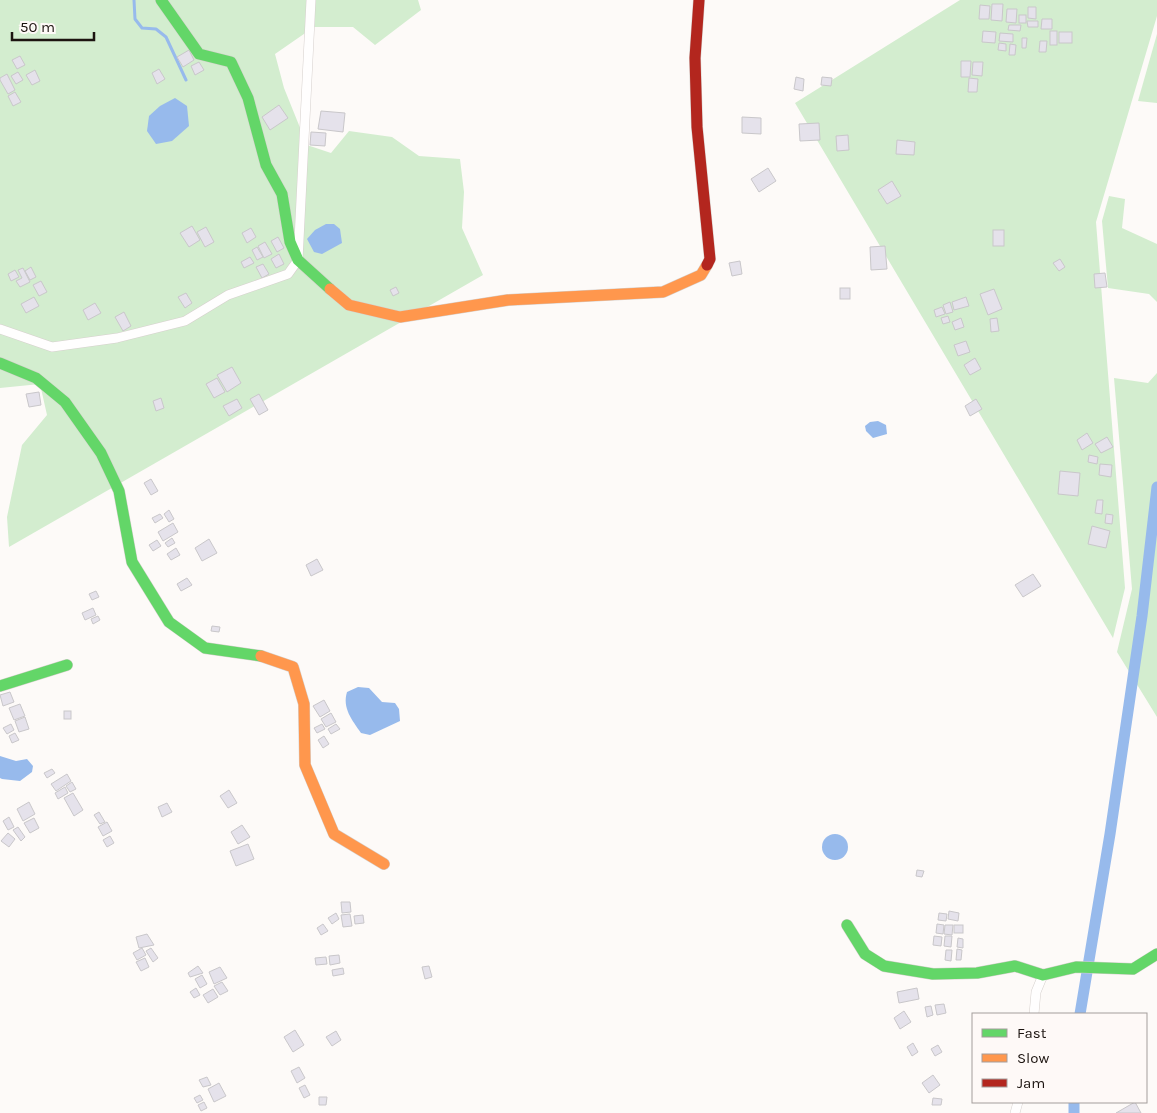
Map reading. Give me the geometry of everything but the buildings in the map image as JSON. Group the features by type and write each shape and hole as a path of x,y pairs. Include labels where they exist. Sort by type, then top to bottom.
{"street":[{"path":"161,0 198,54 231,62 248,98 266,166 282,194 290,242 298,260 349,305 400,318 508,300 663,292 701,275 710,258 697,127 695,58 699,0"},
{"path":"0,329 52,346 117,338 185,321 228,295 288,274 298,260 311,0"},
{"path":"0,363 36,378 66,402 101,453 118,491 132,562 169,622 205,648 253,653 294,667 304,704 305,765 334,834 384,864"},
{"path":"0,686 67,665"},
{"path":"847,925 865,954 884,966 933,974 977,973 1015,966 1042,975 1076,968 1132,969 1157,954"},
{"path":"1034,1013 1036,992 1042,975"}],"green space":[{"path":"0,0 418,0 421,10 375,45 353,27 314,27 275,54 284,88 307,145 331,153 349,131 392,137 419,156 460,159 464,192 462,228 483,275 9,547 7,517 22,445 47,415 40,384 0,388"},
{"path":"960,0 1157,0 1157,16 1096,222 1125,588 1113,638 795,103"},
{"path":"1157,34 1157,103 1138,101"},
{"path":"1109,196 1125,199 1122,228 1157,244 1157,302 1149,294 1108,288 1102,221"},
{"path":"1157,373 1157,717 1117,652 1132,589 1114,378 1148,383"}],"water":[{"path":"175,98 187,106 189,126 172,141 156,144 147,131 149,116 160,106"},
{"path":"326,224 334,224 340,229 342,243 322,254 314,252 307,239 315,230"},
{"path":"878,421 886,425 887,434 873,438 866,431 865,426 870,422"},
{"path":"358,687 369,688 382,702 395,703 399,709 400,721 370,735 361,733 349,714 346,703 347,692"},
{"path":"0,756 16,761 27,759 33,766 32,772 20,781 0,778"},
{"path":"835,834 844,838 848,847 844,856 835,860 826,856 822,847 826,838"}],"waterway":[{"path":"134,0 135,19 142,28 156,29 166,37 186,80"},
{"path":"1080,1013 1110,834 1142,616 1157,487"},
{"path":"1074,1103 1074,1113"}],"traffic: fast":[{"path":"161,0 199,54 231,62 248,98 266,165 282,194 290,242 298,260 330,289"},
{"path":"0,363 36,378 65,402 101,453 119,491 132,562 169,622 205,648 261,656"},
{"path":"0,686 67,665"},
{"path":"847,925 865,954 884,966 933,974 977,973 1015,966 1043,975 1076,967 1133,969 1157,954"}],"traffic: slow":[{"path":"330,289 349,305 400,317 508,300 663,292 701,275 707,265"},
{"path":"261,656 293,667 304,704 305,765 334,834 384,864"}],"traffic: jam":[{"path":"699,0 695,58 697,127 710,259 707,265"}]}
